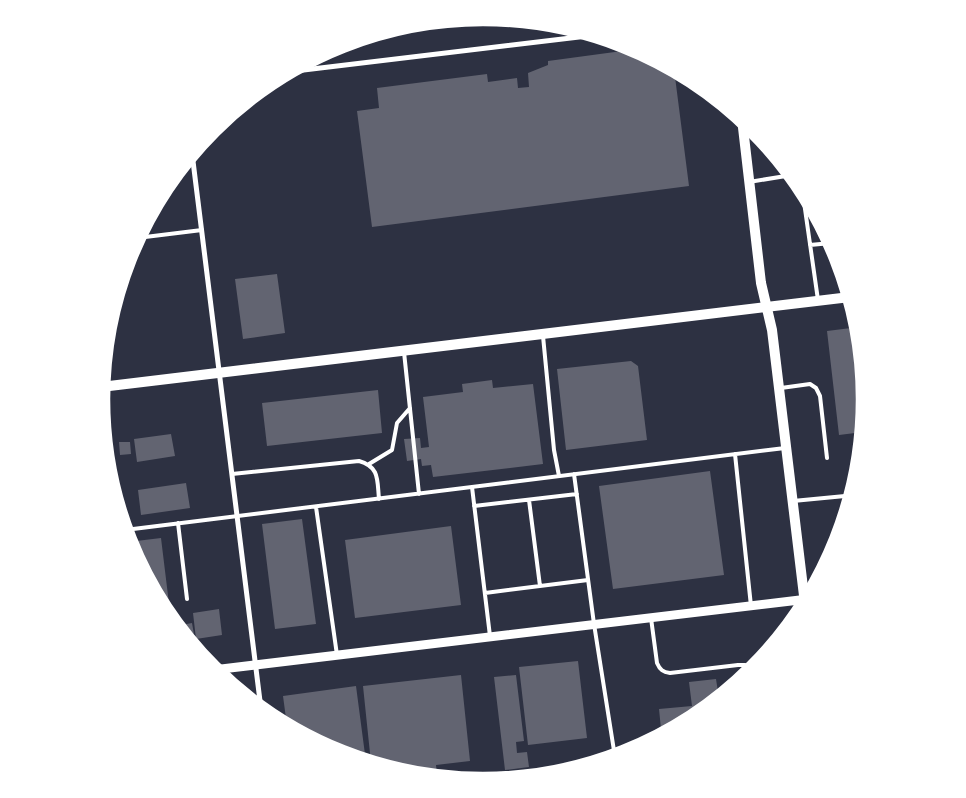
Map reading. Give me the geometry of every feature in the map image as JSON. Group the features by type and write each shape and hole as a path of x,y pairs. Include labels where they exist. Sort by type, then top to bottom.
{"main road":[{"path":"743,131 761,283 772,330 805,590"},
{"path":"110,385 843,298"}],"street":[{"path":"307,70 577,37"},
{"path":"193,162 260,699"},
{"path":"225,669 594,624 797,602"}],"lane":[{"path":"749,182 784,176"},
{"path":"805,209 818,301"},
{"path":"147,237 202,230"},
{"path":"810,245 823,243"},
{"path":"543,334 554,450 558,462 559,476"},
{"path":"404,350 419,494"},
{"path":"779,388 810,384 816,388 820,396 827,458"},
{"path":"369,464 392,450 397,423 410,408"},
{"path":"132,529 786,448"},
{"path":"735,454 751,606"},
{"path":"232,474 359,461 369,464 375,471 379,498"},
{"path":"574,474 594,624 614,749"},
{"path":"472,487 490,637"},
{"path":"474,506 577,494"},
{"path":"793,501 844,496"},
{"path":"529,500 540,586"},
{"path":"316,506 337,656"},
{"path":"178,523 187,599"},
{"path":"485,593 588,580"},
{"path":"651,618 657,663 664,672 670,673 745,665"}],"building":[{"path":"621,51 675,78 689,186 372,227 357,111 379,108 377,88 487,74 488,82 517,78 518,88 529,87 528,73 548,65 548,61"},
{"path":"277,274 285,333 243,339 235,279"},
{"path":"850,328 856,375 855,433 839,435 827,331"},
{"path":"631,361 638,366 647,440 566,450 557,369"},
{"path":"492,380 493,388 533,384 543,464 433,477 431,465 422,466 421,459 407,461 404,439 420,438 421,448 429,447 423,397 463,392 462,384"},
{"path":"378,390 382,433 267,446 262,403"},
{"path":"171,434 175,456 137,462 134,439"},
{"path":"119,442 130,442 131,454 120,455"},
{"path":"710,471 724,575 613,589 599,486"},
{"path":"186,483 190,508 141,515 138,490"},
{"path":"302,519 316,624 275,629 262,524"},
{"path":"451,526 461,605 355,618 345,540"},
{"path":"161,538 169,602 159,586 137,541"},
{"path":"219,609 222,635 196,639 193,613"},
{"path":"192,623 194,637 186,627 184,624"},
{"path":"578,661 587,738 528,745 519,667"},
{"path":"461,675 470,761 436,765 437,770 410,766 370,755 363,686"},
{"path":"516,675 524,741 516,742 517,753 527,752 529,767 505,770 494,677"},
{"path":"716,679 718,690 691,710 661,728 659,709 692,706 689,682"},
{"path":"356,686 365,754 340,745 286,717 283,696"}]}
